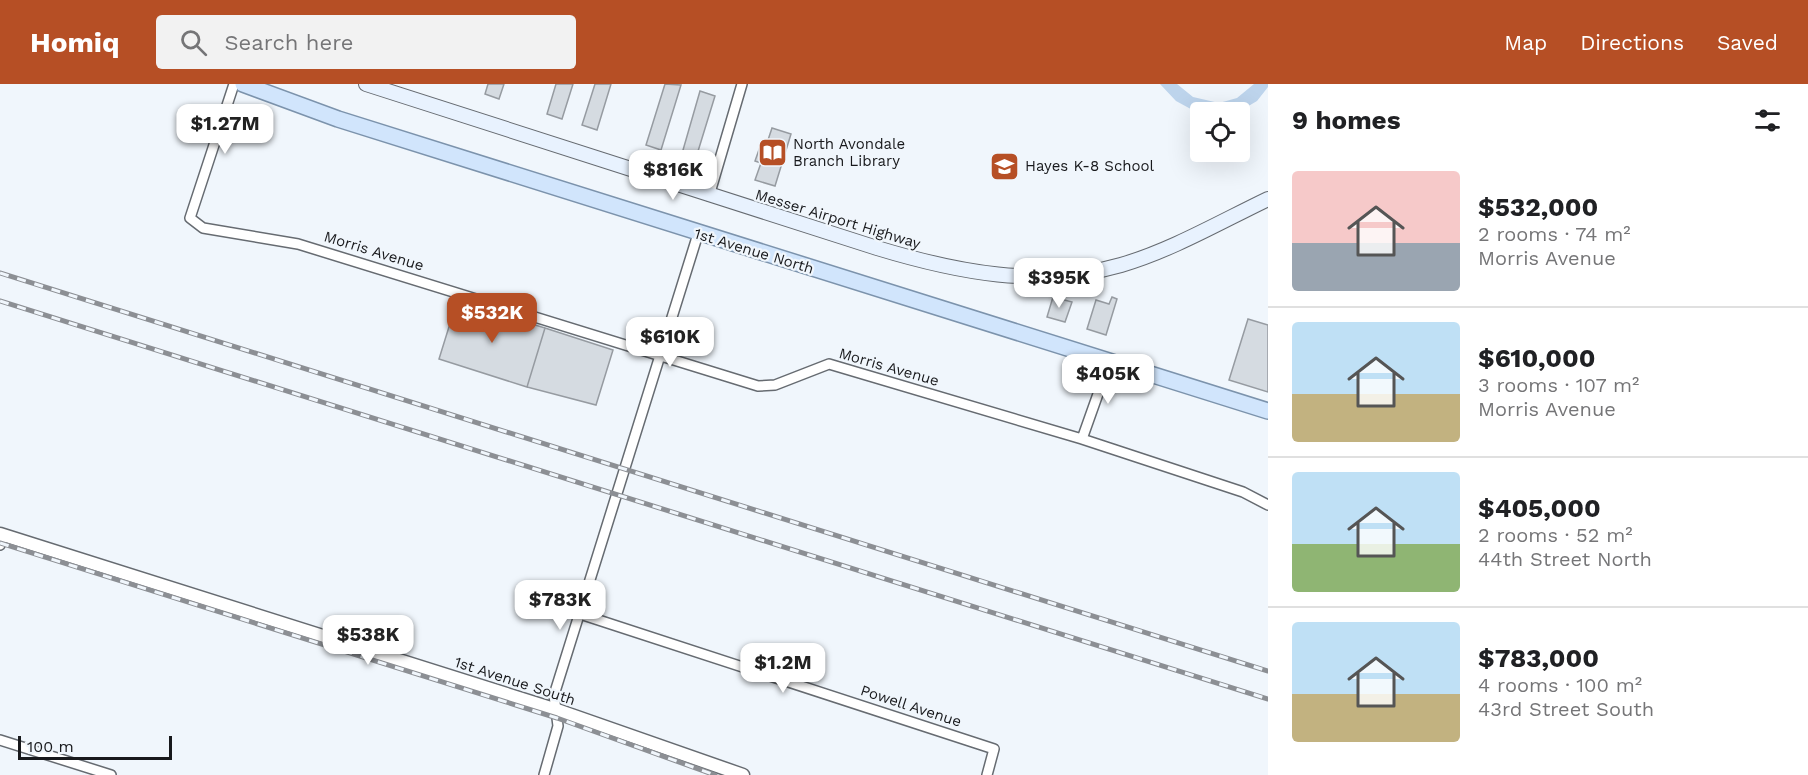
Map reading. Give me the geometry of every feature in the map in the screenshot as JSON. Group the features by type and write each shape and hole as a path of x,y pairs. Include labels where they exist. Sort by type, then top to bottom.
{"main road":[{"name":"1st Avenue North","path":"243,84 338,119 698,234 1268,411"},
{"name":"Messer Airport Highway","path":"366,84 708,196 935,266 984,275 1042,276 1089,272 1122,265 1181,241 1268,200"}],"street":[{"name":"Morris Avenue","path":"234,84 190,218 203,228 298,244 758,386 775,385 829,364 1082,439 1265,502"},
{"path":"708,196 742,84"},
{"path":"544,775 558,726 554,695 698,234"},
{"path":"1082,439 1109,363"},
{"path":"1265,502 1268,490"},
{"name":"1st Avenue South","path":"1,538 557,710 743,775"},
{"name":"Powell Avenue","path":"580,614 994,749 987,775"},
{"path":"0,740 111,775"}],"shaded area":[{"path":"1160,84 1177,84 1193,97 1215,102 1190,102 1190,109 1176,101"},
{"path":"1254,84 1268,84 1257,101 1250,105 1250,102 1223,102 1237,98"}],"building":[{"path":"488,84 504,84 499,99 485,94"},
{"path":"556,84 573,84 562,119 547,114"},
{"path":"595,84 611,84 597,130 582,125"},
{"path":"665,84 681,85 661,150 646,145"},
{"path":"700,91 715,96 695,161 681,157"},
{"name":"North Avondale Branch Library","path":"772,128 791,134 775,186 755,180 761,163 755,161 761,144 766,146"},
{"path":"1053,297 1072,302 1065,322 1047,317"},
{"path":"1112,297 1117,299 1106,335 1087,329 1096,300 1109,304"},
{"path":"457,301 545,328 527,387 439,359"},
{"path":"1248,319 1268,325 1268,392 1229,380"},
{"path":"545,328 613,350 596,405 527,387"}],"railway":[{"path":"0,273 1268,671"},
{"path":"0,301 1268,699"},
{"path":"0,543 557,718 715,775"}],"place":[{"name":"North Avondale Branch Library","path":"772,153"},
{"name":"Hayes K-8 School","path":"1004,166"}]}
